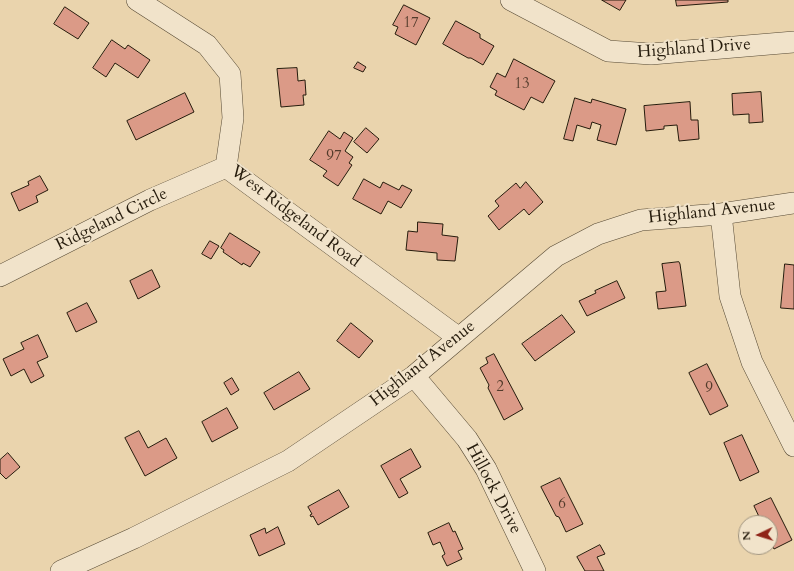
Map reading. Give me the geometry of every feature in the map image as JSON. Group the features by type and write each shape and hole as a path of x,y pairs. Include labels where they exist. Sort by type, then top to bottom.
{"street":[{"name":"West Ridgeland Road","path":"137,0 207,45 230,74 233,118 226,167 459,338"},
{"name":"Highland Drive","path":"511,0 608,51 651,54 794,42"},
{"name":"Ridgeland Circle","path":"0,276 150,200 226,167"},
{"name":"Highland Avenue","path":"61,571 134,538 288,461 414,376 556,256 598,234 641,220 721,214 794,202"},
{"path":"721,214 730,296 752,362 794,446"},
{"name":"Hillock Drive","path":"414,376 467,439 486,469 535,571"}],"building":[{"path":"602,0 626,0 620,10"},
{"path":"676,0 728,0 728,2 677,6"},
{"path":"404,5 430,18 416,45 395,34 398,27 393,25"},
{"path":"65,7 89,23 78,39 54,24"},
{"path":"456,21 480,34 480,38 494,46 483,65 443,44"},
{"path":"112,40 125,49 128,45 150,60 138,78 115,63 106,77 93,68"},
{"path":"514,59 555,81 543,103 531,97 524,110 495,95 497,91 490,87 497,73 505,77"},
{"path":"358,62 366,67 363,72 354,68"},
{"path":"297,68 298,81 305,80 306,95 303,95 304,105 281,107 277,69"},
{"path":"761,92 763,122 749,123 749,114 733,115 732,94"},
{"path":"185,93 194,112 136,140 127,121"},
{"path":"575,98 591,103 592,99 626,109 616,145 597,140 601,125 592,122 590,129 577,125 573,141 564,139"},
{"path":"690,102 691,120 698,120 699,139 679,141 677,125 664,126 664,129 646,131 644,106"},
{"path":"366,128 379,139 367,153 354,142"},
{"path":"329,131 340,139 344,132 353,138 345,151 353,157 349,163 352,165 338,186 323,176 327,171 310,160"},
{"path":"40,176 48,190 36,196 38,202 19,211 11,193 29,185 28,182"},
{"path":"364,179 380,188 383,182 399,190 402,185 412,190 401,208 388,201 381,214 353,199"},
{"path":"526,182 543,202 529,215 524,209 499,230 488,216 499,206 495,201 516,183 520,188"},
{"path":"418,222 443,224 442,235 458,237 455,261 437,260 437,253 406,250 408,231 417,232"},
{"path":"230,233 260,252 250,267 243,263 242,265 223,252 224,250 221,248"},
{"path":"210,241 219,246 211,259 202,254"},
{"path":"679,262 686,306 658,309 656,292 666,291 662,264"},
{"path":"785,264 794,265 794,309 781,308"},
{"path":"152,270 160,287 138,299 130,281"},
{"path":"617,281 625,298 587,316 579,301 596,293 595,291"},
{"path":"87,303 97,322 76,332 67,313"},
{"path":"562,315 575,332 535,361 522,344"},
{"path":"351,323 373,341 359,358 337,341"},
{"path":"38,335 48,357 37,362 44,376 31,383 24,369 11,376 3,359 24,349 21,343"},
{"path":"494,354 523,409 504,420 480,368 488,363 486,358"},
{"path":"707,364 728,406 710,415 689,373"},
{"path":"299,372 310,389 274,410 264,393"},
{"path":"232,378 239,390 231,395 224,383"},
{"path":"227,408 238,428 212,442 202,422"},
{"path":"139,431 148,448 166,438 177,458 145,476 125,438"},
{"path":"742,435 759,472 740,481 724,443"},
{"path":"411,449 421,467 400,479 408,493 399,498 381,466"},
{"path":"8,453 20,467 6,479 0,473 0,460"},
{"path":"560,478 583,524 566,532 541,487"},
{"path":"339,490 349,507 318,525 313,516 311,517 310,515 312,514 308,507"},
{"path":"771,498 792,540 778,547 778,515 758,515 754,506"},
{"path":"449,523 453,532 455,531 463,549 458,551 462,559 447,566 442,556 445,554 440,542 433,545 428,533"},
{"path":"278,527 285,544 259,556 250,535 265,528 266,533"},
{"path":"600,545 605,554 597,557 604,571 585,571 577,557"}]}
